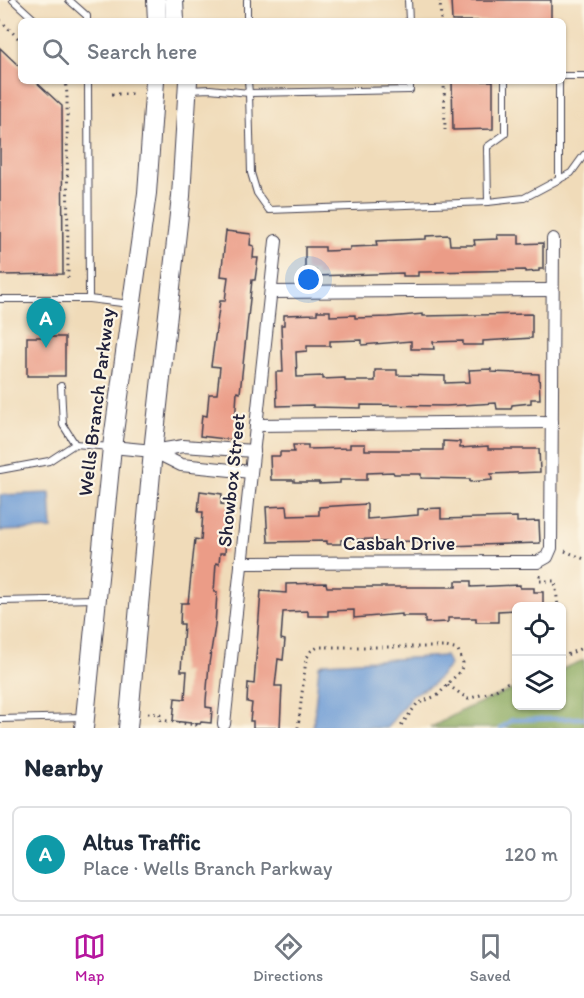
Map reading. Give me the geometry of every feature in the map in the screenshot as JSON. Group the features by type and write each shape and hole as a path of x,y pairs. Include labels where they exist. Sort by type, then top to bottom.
{"main road":[{"path":"156,0 157,18"},
{"path":"174,0 175,18"},
{"path":"185,0 186,18"},
{"name":"Wells Branch Parkway","path":"85,723 112,447 147,193 155,84"},
{"path":"128,728 153,451 181,196 186,84"}],"street":[{"path":"256,425 552,422 553,239"},
{"name":"Showbox Street","path":"224,724 276,241"},
{"path":"271,292 552,290"},
{"name":"Casbah Drive","path":"241,563 538,562 547,557 551,548 552,422"},
{"path":"112,447 153,451 183,446 254,451"},
{"path":"153,451 181,465 251,472"}],"lane":[{"path":"13,0 33,18"},
{"path":"69,0 87,18"},
{"path":"246,0 247,18"},
{"path":"408,0 409,18"},
{"path":"566,76 584,76"},
{"path":"88,84 89,299"},
{"path":"186,84 249,93 410,90 410,84"},
{"path":"248,84 251,173 257,193 268,210 488,202 525,198 571,173 584,155"},
{"path":"488,202 487,147 505,134 505,84"},
{"path":"558,84 559,180"},
{"path":"0,299 89,299 131,304"},
{"path":"61,386 63,425 75,444"},
{"path":"0,470 50,461 75,444 112,447"},
{"path":"0,601 97,599"},
{"path":"0,719 85,723"}],"path":[{"path":"440,0 441,18"},
{"path":"0,20 18,38"},
{"path":"64,84 67,94 68,278"},
{"path":"444,84 445,130"},
{"path":"112,94 134,94"},
{"path":"565,551 584,560"},
{"path":"540,575 540,581 555,581 558,602"},
{"path":"298,728 306,659 311,651 318,647 453,647 462,655 464,663 461,670 438,695 417,704 399,728"},
{"path":"563,656 584,647"},
{"path":"448,685 468,699 496,690 512,680"},
{"path":"148,713 160,714 160,720 196,725 198,728"}],"green space":[{"path":"584,660 584,728 430,728 465,709 512,690 512,710 566,710 566,667"}],"water":[{"path":"50,493 52,529 0,531 0,495"},
{"path":"445,656 450,665 432,685 412,695 387,728 313,728 319,666 325,663"}],"building":[{"path":"451,0 551,0 551,18 452,18"},
{"path":"0,48 18,65 18,84 38,84 62,106 63,274 0,275"},
{"path":"452,84 493,84 493,129 453,130"},
{"path":"226,231 251,234 250,245 254,246 253,258 258,258 255,280 252,280 240,393 237,392 234,440 200,436 202,415 207,416 209,394 217,394 220,367 211,366 220,301 225,301 228,277 221,276"},
{"path":"449,235 450,245 475,245 474,240 498,239 497,235 519,235 519,244 543,243 543,269 525,272 525,270 418,272 418,276 403,276 403,273 316,276 316,271 305,271 305,247 325,247 325,251 350,250 350,247 377,246 376,241 426,239 426,236"},
{"path":"317,311 330,311 330,316 355,315 355,318 423,314 423,316 532,314 532,338 483,341 483,345 463,345 463,341 433,342 434,349 411,349 411,341 362,345 362,340 330,341 330,346 307,346 307,351 296,352 297,377 323,376 323,379 345,378 345,381 375,381 375,370 397,370 397,375 445,376 445,383 470,382 469,370 491,369 491,372 539,374 540,399 531,399 531,403 512,405 511,409 497,409 496,403 446,406 361,405 361,408 313,407 313,405 277,406 276,372 283,372 281,325 284,325 284,315 317,314"},
{"path":"27,337 65,337 65,376 27,376"},
{"path":"443,441 460,442 460,448 488,446 488,449 539,449 540,472 491,474 492,480 470,482 470,479 421,478 421,474 394,474 393,472 367,473 367,480 340,480 340,483 319,484 319,482 271,480 270,456 280,456 280,452 294,452 293,445 308,445 308,449 350,448 350,444 365,444 365,450 443,450"},
{"path":"200,491 222,494 221,504 228,505 225,553 220,553 219,564 216,563 215,626 206,701 206,707 212,708 211,723 201,722 200,724 173,721 175,698 185,699 187,671 181,671 184,624 180,624 181,603 188,603 195,539 201,540 203,512 198,512"},
{"path":"367,504 367,519 418,515 418,509 441,508 441,519 517,517 517,522 539,521 540,543 447,546 447,544 420,544 420,541 372,542 372,539 341,540 341,544 327,544 327,541 268,542 266,507 287,506 288,516 319,515 319,507"},
{"path":"456,581 471,581 471,587 520,585 520,588 534,588 534,592 543,592 543,602 512,602 512,610 498,611 498,622 476,622 476,618 448,618 448,622 425,623 425,616 402,616 402,614 354,618 354,610 328,611 328,616 308,616 308,611 283,612 281,639 285,640 283,660 278,659 275,686 282,686 280,728 253,728 253,721 250,721 252,703 247,702 248,683 254,684 261,591 286,593 286,584 326,583 327,587 456,587"}],"waterway":[{"path":"501,728 512,720 584,718"}],"place":[{"name":"Altus Traffic","path":"46,348"}]}
